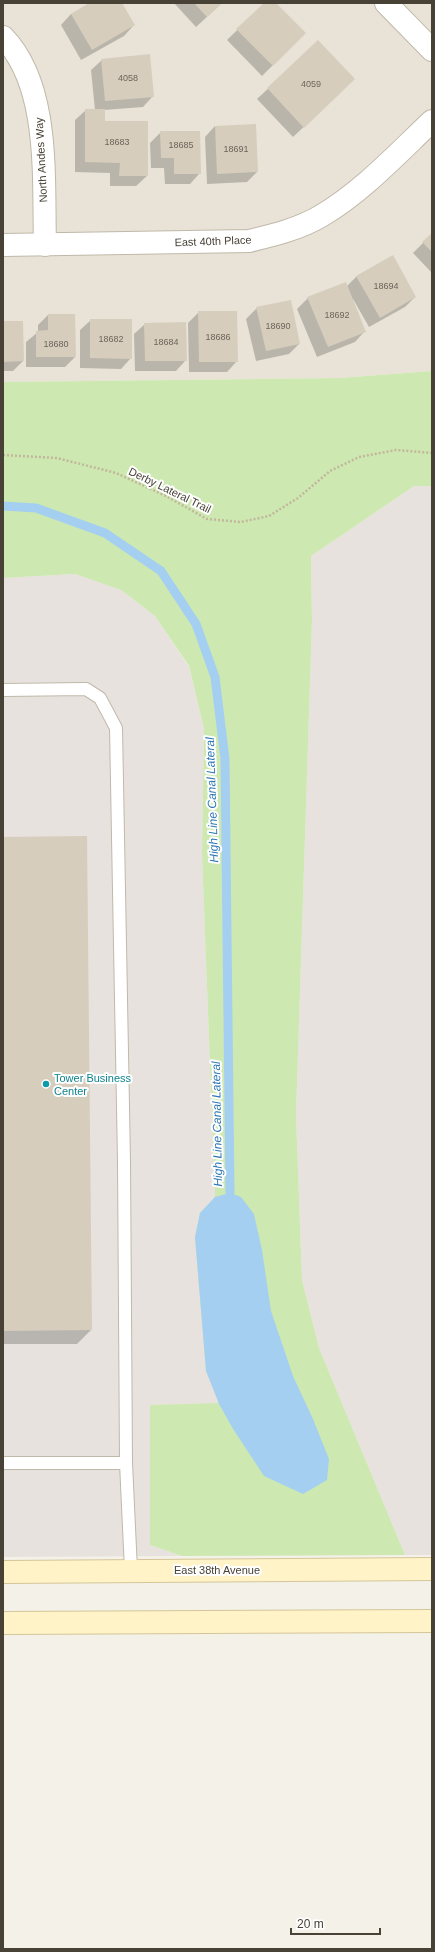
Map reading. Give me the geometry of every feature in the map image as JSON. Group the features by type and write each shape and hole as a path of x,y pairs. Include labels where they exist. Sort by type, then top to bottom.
{"main road":[{"name":"East 38th Avenue","path":"3,1572 432,1569"},
{"path":"3,1623 432,1621"}],"street":[{"path":"386,3 432,50"},
{"name":"North Andes Way","path":"3,37 9,43 26,70 36,98 41,129 45,245"},
{"name":"East 40th Place","path":"3,246 249,241 285,232 320,217 354,193 432,121"}],"lane":[{"path":"3,690 86,689 100,698 116,728 124,1154 126,1463 131,1570"},
{"path":"3,1463 126,1463"}],"path":[{"name":"Derby Lateral Trail","path":"3,454 58,458 116,473 166,496 207,519 241,522 268,516 298,498 330,471 359,458 396,450 432,453"}],"shaded area":[{"path":"3,3 432,3 432,371 340,378 3,382"},
{"path":"414,486 432,486 432,1555 405,1555 319,1348 302,1280 296,1115 312,621 311,556"},
{"name":"Tower Business Center","path":"75,574 121,590 155,616 189,667 204,729 202,854 215,1197 200,1213 206,1371 219,1404 150,1405 150,1545 182,1556 3,1557 3,578"}],"green space":[{"path":"432,371 432,486 414,486 311,556 312,621 296,1115 302,1280 319,1348 405,1555 182,1556 150,1545 150,1405 219,1403 206,1371 195,1237 200,1213 215,1197 202,854 204,729 189,666 155,616 121,590 75,574 3,578 3,382 340,378"}],"water":[{"path":"230,1193 241,1197 254,1214 262,1250 271,1311 293,1376 313,1419 329,1459 327,1480 303,1494 264,1476 233,1429 219,1404 206,1371 195,1237 200,1213 215,1197"}],"building":[{"path":"89,3 122,3 135,25 92,50 71,14"},
{"path":"194,3 222,3 207,17"},
{"path":"264,3 276,3 306,33 273,66 236,29"},
{"path":"318,40 355,79 304,128 267,88"},
{"path":"150,54 154,97 105,101 101,59"},
{"path":"85,109 105,109 105,121 148,121 148,176 119,176 120,163 85,162"},
{"path":"256,124 258,172 217,174 215,126"},
{"path":"160,131 200,131 201,174 174,174 174,158 161,158"},
{"path":"432,233 432,252 422,242"},
{"path":"393,255 416,297 380,318 356,276"},
{"path":"346,282 366,332 328,347 307,297"},
{"path":"291,300 300,344 266,351 256,307"},
{"path":"198,311 237,311 238,362 199,362"},
{"path":"48,314 75,314 76,357 36,357 36,331 48,330"},
{"path":"90,319 132,319 132,359 90,358"},
{"path":"3,321 23,321 24,361 3,362"},
{"path":"186,322 187,361 145,361 144,323"},
{"name":"Tower Business Center","path":"87,836 92,1330 3,1331 3,837"}],"waterway":[{"name":"High Line Canal Lateral","path":"3,506 36,508 105,533 161,571 196,624 215,677 225,759 230,1193"}],"place":[{"name":"Tower Business Center","path":"46,1084"}]}
